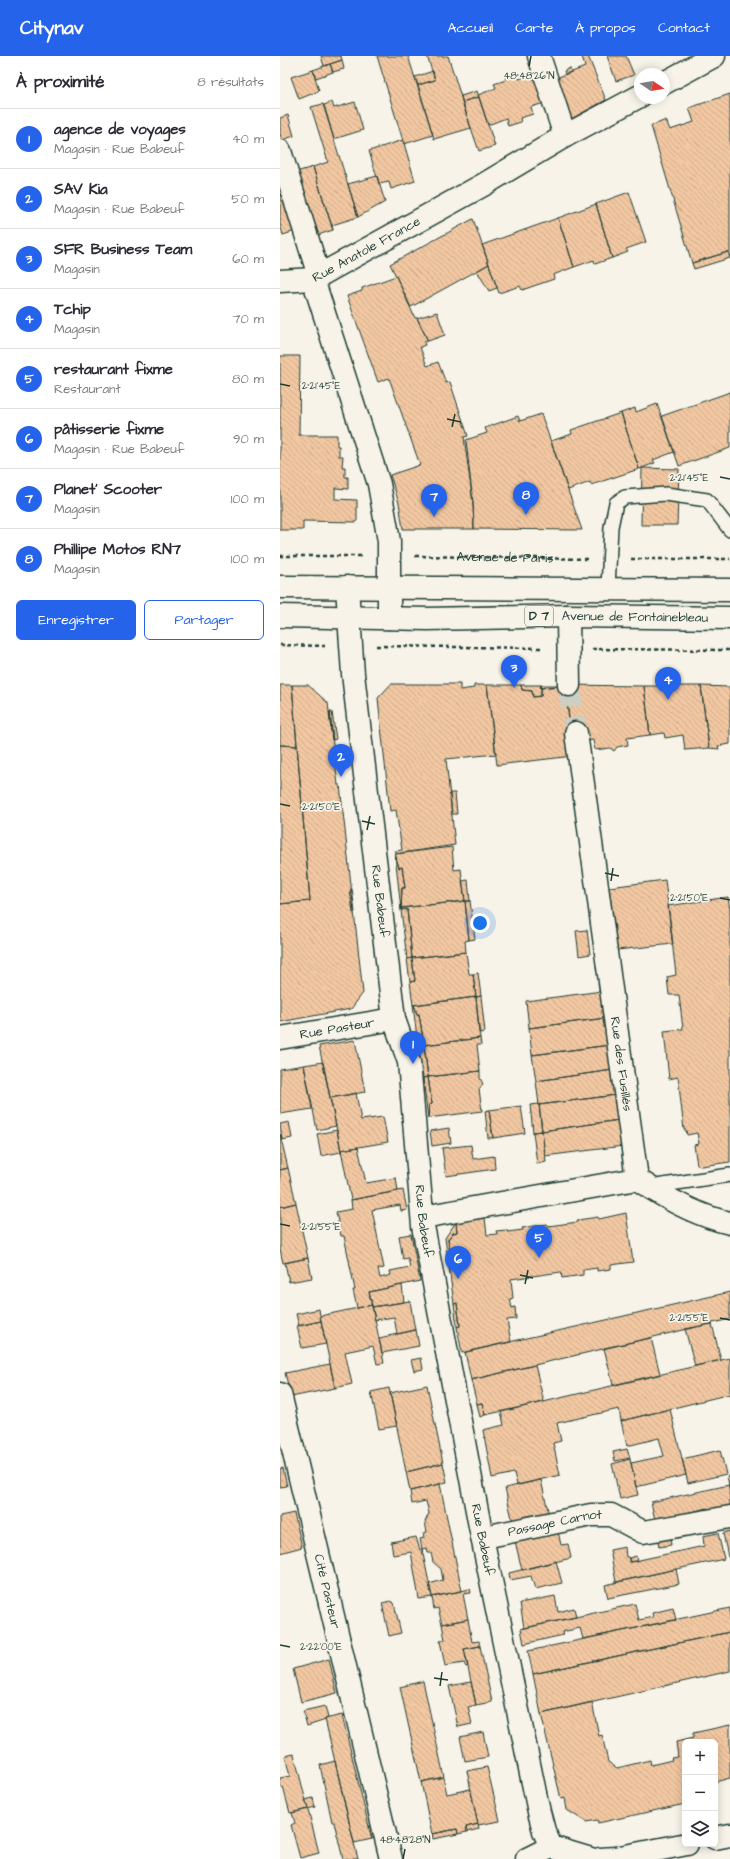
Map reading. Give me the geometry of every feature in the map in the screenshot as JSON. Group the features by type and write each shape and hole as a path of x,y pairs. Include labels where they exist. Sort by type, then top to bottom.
{"street":[{"path":"539,56 565,136"},
{"path":"670,80 714,56"},
{"name":"Rue Anatole France","path":"390,618 393,588 389,541 379,484 316,277 483,185 565,136 634,99"},
{"path":"280,151 316,277 280,281"},
{"name":"D 7","path":"280,587 730,590"},
{"name":"Rue Babeuf","path":"347,587 351,646 394,1019 409,1062 423,1226 482,1537 539,1812 544,1831 551,1848"},
{"name":"D 7","path":"280,616 348,617"},
{"path":"568,616 569,685"},
{"name":"Avenue de Fontainebleau","path":"348,617 568,616 730,618"},
{"name":"Rue des Fusillés","path":"576,733 642,1183"},
{"name":"Rue Pasteur","path":"280,1038 394,1019"},
{"path":"423,1217 642,1183 690,1209 715,1220 730,1223"},
{"name":"Cité Pasteur","path":"280,1394 391,1859"},
{"name":"Passage Carnot","path":"494,1535 592,1515 611,1516 643,1532 730,1517"},
{"path":"718,1837 730,1835"},
{"path":"600,1859 615,1858 682,1845"},
{"path":"527,1859 551,1848 591,1859"}],"lane":[{"path":"608,588 608,559 611,527 616,503 625,497 666,494 707,500 730,530"},
{"path":"642,1183 730,1176"}],"path":[{"name":"Avenue de Paris","path":"280,556 730,559"},
{"path":"280,645 730,650"}],"building":[{"path":"321,56 341,56 342,60 324,66"},
{"path":"377,56 408,56 433,135 404,144"},
{"path":"427,56 448,56 471,128 434,139 418,85 435,80"},
{"path":"582,56 588,56 606,100 571,119 556,78 585,67"},
{"path":"607,56 626,56 634,75 616,81"},
{"path":"342,60 344,69 333,72 330,64"},
{"path":"330,64 333,72 316,78 313,70"},
{"path":"570,68 571,72 565,74 564,71"},
{"path":"313,70 319,91 299,99 291,77"},
{"path":"433,71 435,80 418,85 415,77"},
{"path":"538,72 548,102 531,107 533,114 520,118 521,122 508,126 506,118 488,125 478,95 496,88 494,84 506,80 505,77 517,73 519,79"},
{"path":"477,91 479,97 462,102 461,96"},
{"path":"730,94 730,258 728,252 692,263 651,126 666,120 670,130 694,122 689,108"},
{"path":"479,97 495,146 479,151 462,102"},
{"path":"332,102 334,108 355,102 363,130 334,139 324,105"},
{"path":"323,104 358,217 332,225 333,230 313,167 328,162 311,107"},
{"path":"288,115 294,136 282,140 280,134 280,118"},
{"path":"403,140 415,181 391,189 389,182 379,184 369,151"},
{"path":"313,167 333,230 315,236 296,172"},
{"path":"377,176 385,202 358,217 348,184"},
{"path":"629,192 646,242 626,249 628,252 612,258 596,204"},
{"path":"284,193 295,231 283,235 280,224 280,194"},
{"path":"596,204 612,258 595,264 594,260 574,267 558,218"},
{"path":"558,218 574,267 553,275 554,279 522,290 520,286 499,293 482,245"},
{"path":"473,219 489,264 411,307 390,264"},
{"path":"728,252 730,258 694,269 692,263"},
{"path":"489,264 497,288 489,291 477,271"},
{"path":"396,276 415,318 417,318 428,341 424,342 425,345 420,347 427,366 438,362 446,383 450,382 468,436 464,437 473,503 474,529 403,529 399,503 390,475 420,465 389,378 378,382 347,296 362,291 362,288"},
{"path":"437,312 445,335 428,341 417,318"},
{"path":"280,356 300,356 299,435 337,435 339,456 343,456 342,467 345,467 345,477 348,477 348,489 335,488 335,499 357,500 357,522 303,521 303,530 280,530"},
{"path":"730,392 730,448 679,466 662,416"},
{"path":"657,404 674,452 653,460 655,463 639,469 621,413 635,408 636,412"},
{"path":"621,413 639,469 591,485 590,482 568,490 551,441 572,434 571,430"},
{"path":"541,414 582,530 474,529 473,503 466,440 487,433 485,428 518,416 520,421"},
{"path":"642,468 679,469 677,525 641,525"},
{"path":"391,684 460,684 460,690 474,688 474,685 487,685 496,754 446,759 455,845 395,854 395,851 402,850 396,810 390,811 378,698"},
{"path":"280,685 292,685 297,746 280,745"},
{"path":"292,685 308,685 328,703 338,785 340,785 363,993 351,1009 280,1022 280,904 310,901"},
{"path":"487,685 521,685 522,690 532,691 533,697 541,696 541,688 565,685 573,756 497,765"},
{"path":"521,685 541,685 541,696 533,697 532,691 522,690"},
{"path":"541,685 565,685 541,688"},
{"path":"565,685 644,686 650,735 627,738 628,745 617,747 614,751 610,748 595,750 593,740 581,742 571,734"},
{"path":"644,686 701,686 709,748 685,750 683,735 665,738 664,733 650,735"},
{"path":"701,686 730,687 730,744 718,746 719,749 709,748"},
{"path":"329,712 330,712 332,740"},
{"path":"330,712 332,712 336,739 333,740"},
{"path":"280,745 297,746 310,901 280,904"},
{"path":"450,793 455,793 457,814 452,814"},
{"path":"452,847 454,870 461,869 465,901 401,908 402,888 405,888 402,867 399,868 395,854"},
{"path":"395,854 399,868 402,867 405,888 402,888 401,910"},
{"path":"468,880 470,901 465,901 462,881"},
{"path":"665,880 673,944 617,950 609,887"},
{"path":"352,889 355,912 353,913 350,890"},
{"path":"728,897 730,910 730,1162 701,1166 697,1165 694,1145 699,1144 697,1133 687,1135 686,1130 684,1130 678,1077 669,1079 664,1031 683,1029 679,995 669,995 667,977 676,975 668,906"},
{"path":"465,901 470,901 475,939 469,940"},
{"path":"465,901 469,940 465,941 466,952 412,958 407,909 401,910 401,908"},
{"path":"407,909 412,958 407,959 401,910"},
{"path":"587,930 590,954 579,956 576,931"},
{"path":"466,952 469,974 473,974 476,997 413,1005 410,982 415,981 412,958"},
{"path":"412,958 415,981 410,982 407,959"},
{"path":"478,973 481,996 476,997 473,974"},
{"path":"602,991 606,1018 529,1028 526,1001"},
{"path":"481,996 485,1032 479,1033 476,997"},
{"path":"476,997 480,1038 424,1045 419,1014 417,1014 414,1005"},
{"path":"413,1005 417,1014 419,1014 424,1045 418,1046"},
{"path":"606,1018 610,1045 532,1055 529,1028"},
{"path":"480,1038 481,1045 477,1045 480,1071 428,1077 424,1045"},
{"path":"355,1040 365,1092 330,1098 319,1046"},
{"path":"424,1045 428,1077 423,1078 418,1046"},
{"path":"610,1045 613,1070 536,1081 532,1055"},
{"path":"323,1062 336,1126 317,1130 304,1065"},
{"path":"304,1065 312,1109 280,1114 280,1069"},
{"path":"613,1070 616,1095 539,1105 536,1081"},
{"path":"480,1071 480,1078 483,1084 479,1089 482,1111 428,1118 429,1105 432,1104 428,1077"},
{"path":"428,1077 432,1104 429,1105 428,1118 423,1078"},
{"path":"356,1093 361,1120 383,1117 388,1142 341,1150 330,1098"},
{"path":"616,1095 619,1120 542,1131 539,1105"},
{"path":"539,1104 542,1131 533,1132 530,1105"},
{"path":"521,1106 525,1133 493,1138 489,1110"},
{"path":"489,1110 493,1138 488,1138 485,1111"},
{"path":"619,1120 623,1146 545,1156 542,1131"},
{"path":"289,1122 292,1138 282,1140 280,1124"},
{"path":"449,1128 451,1143 432,1146 430,1131"},
{"path":"337,1130 341,1152 321,1156 317,1134"},
{"path":"542,1131 546,1162 537,1164 533,1132"},
{"path":"280,1134 288,1168 280,1170"},
{"path":"471,1145 473,1159 494,1156 495,1169 446,1176 442,1148"},
{"path":"358,1147 366,1183 396,1178 398,1191 351,1200 341,1150"},
{"path":"288,1168 296,1203 280,1207 280,1170"},
{"path":"403,1190 407,1210 401,1211 400,1205 372,1210 384,1268 378,1269 380,1278 391,1275 390,1271 410,1267 408,1258 403,1259 399,1236 411,1234 420,1281 369,1292 372,1305 357,1308 353,1290 355,1290 344,1236 341,1236 336,1212 352,1209 351,1200"},
{"path":"296,1203 308,1258 283,1263 280,1249 280,1207"},
{"path":"626,1213 633,1262 611,1265 611,1269 597,1271 597,1268 583,1270 583,1275 562,1278 561,1272 511,1279 513,1298 510,1299 512,1308 515,1307 516,1319 507,1320 511,1342 462,1353 457,1327 460,1326 457,1303 454,1304 447,1253 450,1252 448,1239 453,1233 457,1232 456,1222 485,1218 487,1235 497,1234 496,1231 507,1230 507,1232 523,1230 522,1228 547,1224 548,1226 578,1222 578,1220 598,1217 599,1219"},
{"path":"456,1222 457,1232 453,1233 448,1239 450,1252 447,1253 445,1238"},
{"path":"308,1258 312,1278 289,1282 285,1263"},
{"path":"402,1285 404,1302 372,1307 369,1292"},
{"path":"730,1292 730,1319 471,1380 465,1352"},
{"path":"410,1301 415,1330 397,1334 394,1317 375,1320 372,1307"},
{"path":"457,1303 460,1326 457,1327 454,1304"},
{"path":"372,1305 384,1363 377,1364 373,1346 345,1352 352,1384 335,1388 320,1316"},
{"path":"319,1309 321,1321 299,1326 296,1314"},
{"path":"321,1321 326,1344 302,1348 297,1326"},
{"path":"712,1324 721,1360 695,1366 685,1329"},
{"path":"416,1330 419,1346 382,1353 379,1338"},
{"path":"651,1338 660,1374 613,1385 604,1348"},
{"path":"421,1358 423,1369 414,1371 411,1360"},
{"path":"730,1358 730,1394 621,1421 619,1409 557,1423 561,1441 553,1443 560,1475 517,1485 514,1473 492,1478 483,1430 504,1425 501,1412"},
{"path":"330,1364 335,1388 291,1397 285,1373"},
{"path":"535,1365 544,1402 485,1415 482,1403 477,1404 471,1380"},
{"path":"427,1385 443,1463 406,1472 390,1393"},
{"path":"389,1388 397,1426 379,1429 371,1392"},
{"path":"482,1403 485,1415 480,1417 477,1404"},
{"path":"670,1409 686,1475 636,1487 631,1463 664,1456 659,1438 627,1446 621,1421"},
{"path":"627,1449 630,1458 615,1461 613,1452"},
{"path":"720,1450 726,1474 688,1483 682,1459"},
{"path":"630,1459 638,1495 620,1499 612,1464"},
{"path":"443,1463 447,1482 410,1491 406,1472"},
{"path":"283,1468 287,1486 280,1487 280,1469"},
{"path":"727,1476 730,1476 730,1491 729,1485"},
{"path":"541,1480 549,1515 513,1523 505,1488"},
{"path":"440,1484 462,1591 432,1597 429,1584 443,1580 441,1569 433,1562 431,1553 427,1553 426,1548 422,1549 420,1539 424,1538 423,1533 427,1532 425,1522 429,1513 426,1501 412,1504 410,1491"},
{"path":"729,1485 730,1506 709,1511 708,1508 655,1520 651,1502"},
{"path":"294,1513 302,1547 280,1553 280,1516"},
{"path":"557,1527 561,1545 568,1544 571,1558 522,1570 514,1537"},
{"path":"730,1531 730,1557 728,1557 723,1533"},
{"path":"718,1533 724,1559 616,1582 610,1550 625,1547 626,1557 628,1557 630,1562 704,1546 703,1536"},
{"path":"416,1537 420,1550 422,1549 432,1597 419,1599 411,1552 393,1555 391,1542"},
{"path":"670,1538 671,1545 659,1547 658,1540"},
{"path":"636,1556 637,1561 630,1562 629,1558"},
{"path":"556,1561 562,1583 535,1589 531,1576 510,1580 509,1573"},
{"path":"676,1569 679,1584 608,1598 605,1585"},
{"path":"470,1589 471,1593 463,1594 468,1619 442,1624 438,1608 434,1609 432,1597"},
{"path":"555,1596 558,1612 574,1608 576,1617 524,1628 520,1603"},
{"path":"391,1601 394,1603 401,1633 389,1636 382,1603"},
{"path":"635,1604 639,1620 653,1617 652,1613 673,1608 676,1620 583,1639 580,1628 562,1632 563,1635 524,1644 521,1629"},
{"path":"730,1608 730,1632 533,1674 528,1651"},
{"path":"468,1619 472,1642 479,1641 480,1646 464,1649 468,1666 466,1667 464,1663 445,1666 440,1641 445,1640 442,1624"},
{"path":"730,1632 730,1671 541,1714 533,1674"},
{"path":"480,1646 492,1702 476,1705 464,1649"},
{"path":"329,1659 337,1693 301,1702 293,1669"},
{"path":"423,1681 444,1777 421,1782 400,1687"},
{"path":"471,1682 476,1705 468,1707 472,1724 458,1727 449,1686"},
{"path":"592,1702 599,1736 602,1735 608,1762 617,1768 650,1760 651,1765 672,1760 671,1758 678,1757 676,1742 682,1741 682,1805 598,1823 597,1820 586,1822 567,1810 565,1798 561,1799 541,1714"},
{"path":"325,1706 328,1718 307,1726 303,1711"},
{"path":"342,1715 372,1839 354,1843 325,1719"},
{"path":"730,1725 730,1778 718,1781 718,1739 689,1739 693,1738 693,1733"},
{"path":"483,1732 488,1757 465,1761 460,1737"},
{"path":"294,1754 308,1809 290,1813 283,1787 280,1788 280,1778 290,1776 285,1756"},
{"path":"335,1761 358,1859 343,1859 334,1822 332,1822 320,1765"},
{"path":"487,1767 500,1821 478,1825 467,1771"},
{"path":"443,1777 447,1794 470,1789 478,1824 466,1827 467,1832 458,1834 457,1829 432,1834 421,1782"},
{"path":"313,1798 315,1807 308,1809 305,1800"},
{"path":"308,1809 319,1853 300,1858 291,1825 295,1823 292,1813"},
{"path":"478,1824 479,1829 467,1832 466,1827"},
{"path":"369,1826 371,1826 374,1838 372,1839"},
{"path":"457,1829 458,1834 433,1839 432,1834"}],"tunnel":[{"path":"569,685 576,733"}],"place":[{"name":"Phillipe Motos RN7","path":"526,515"},
{"name":"Planet' Scooter","path":"434,517"},
{"name":"SFR Business Team","path":"514,688"},
{"name":"Tchip","path":"668,700"},
{"name":"SAV Kia","path":"341,777"},
{"name":"agence de voyages","path":"413,1064"},
{"name":"restaurant fixme","path":"539,1258"},
{"name":"pâtisserie fixme","path":"458,1279"}]}
